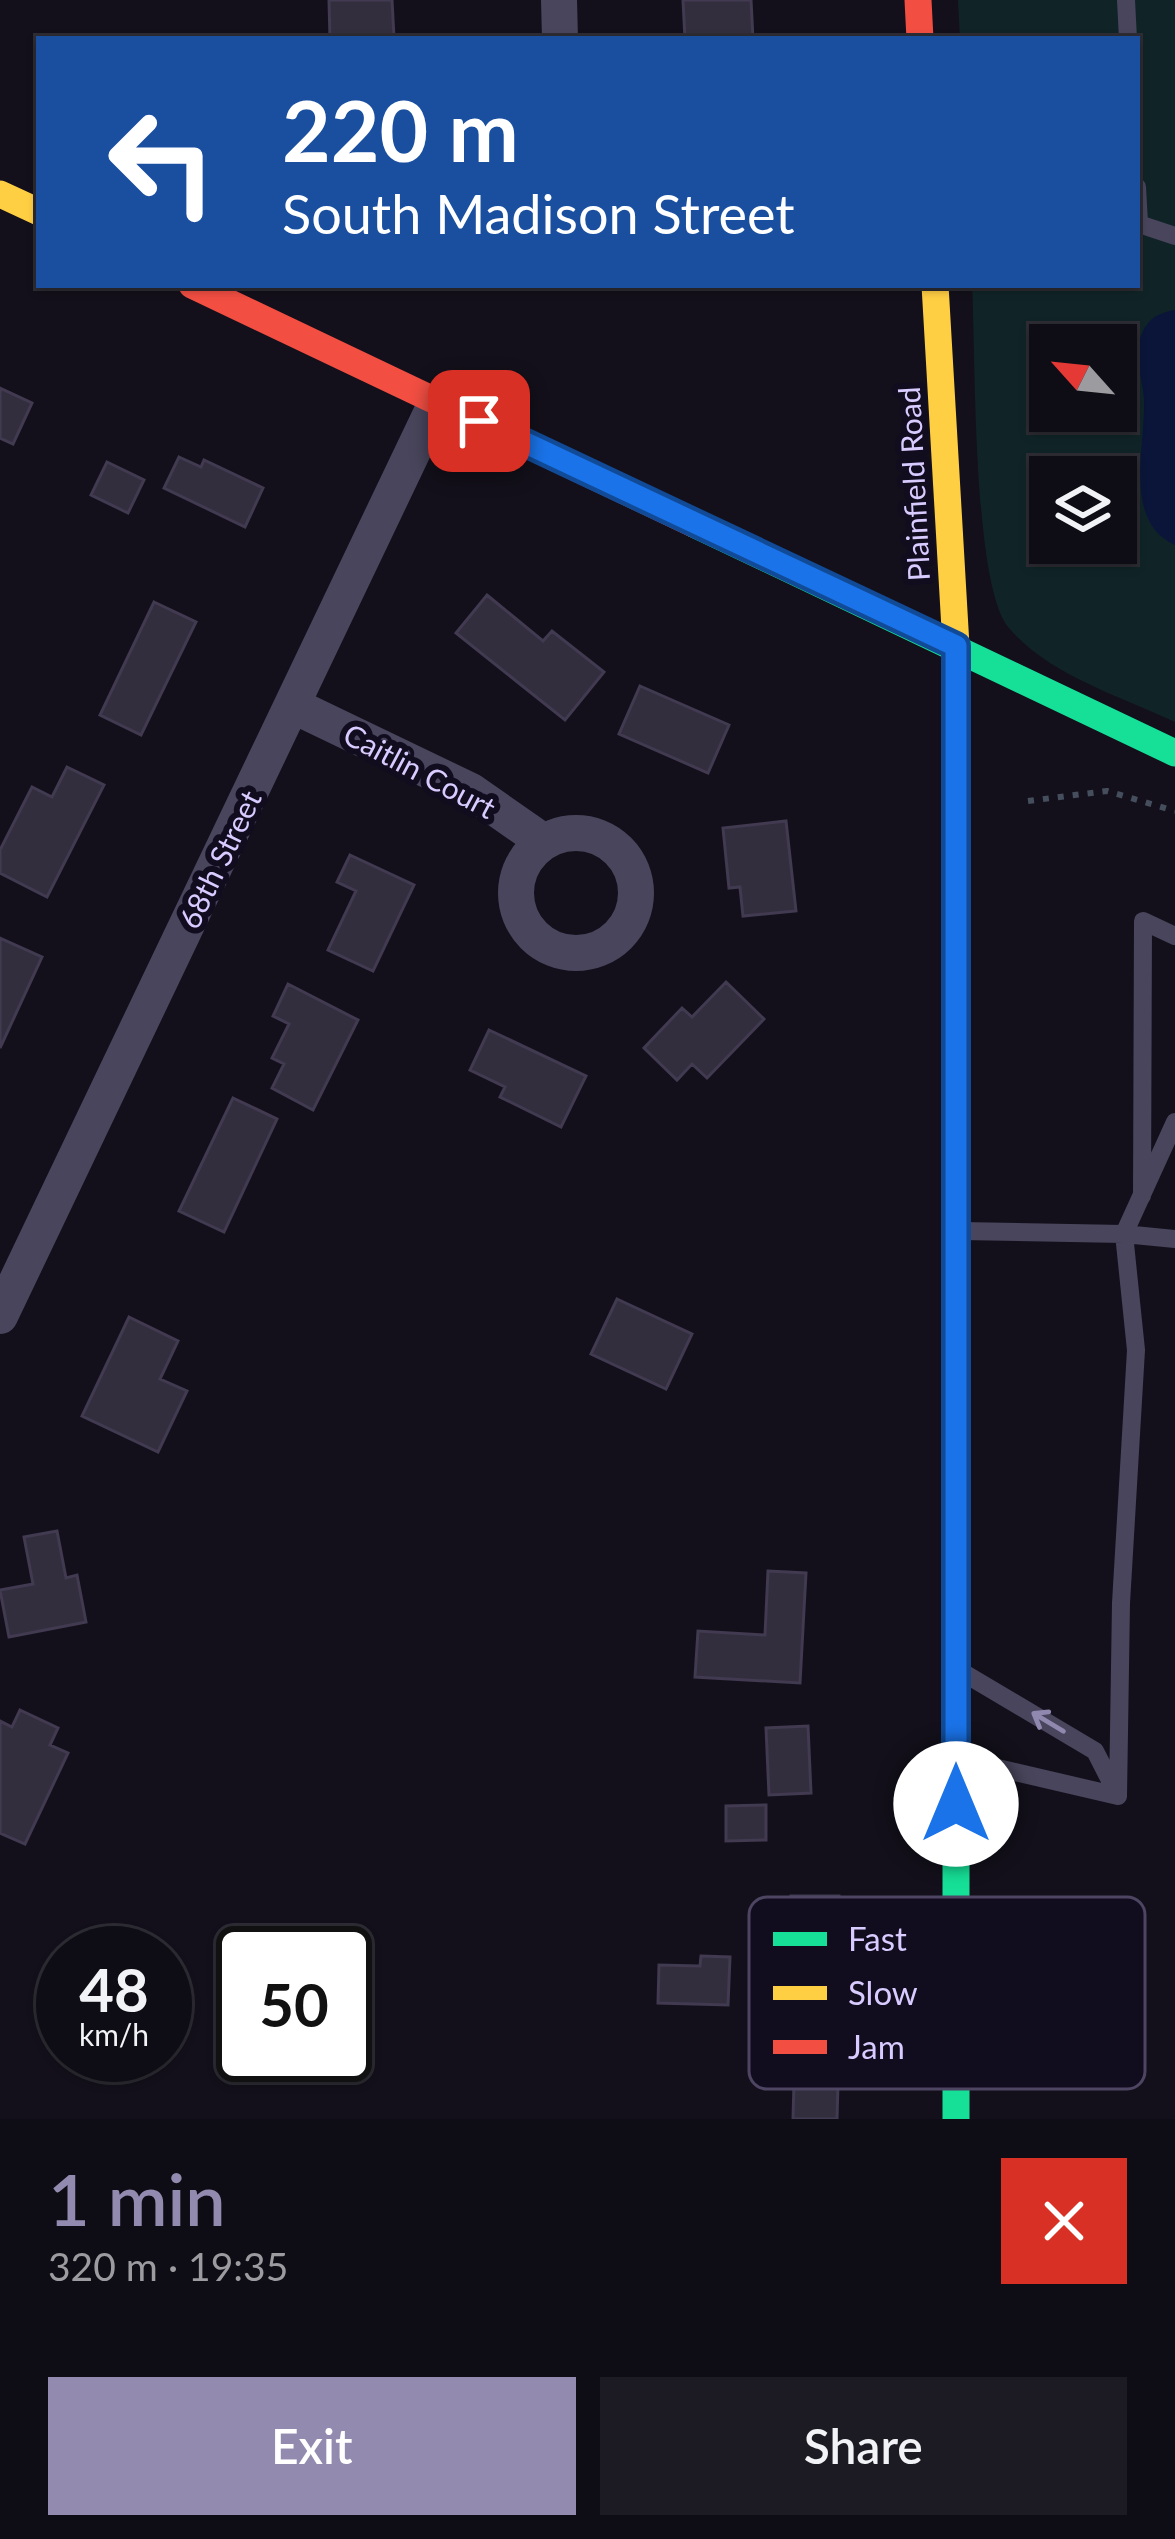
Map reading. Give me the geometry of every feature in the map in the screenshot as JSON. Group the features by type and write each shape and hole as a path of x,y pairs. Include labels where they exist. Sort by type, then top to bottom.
{"main road":[{"path":"918,0 920,36"},
{"path":"0,194 36,211"},
{"path":"198,288 1175,753"},
{"name":"Plainfield Road","path":"934,288 956,646 956,1897"}],"street":[{"path":"559,0 560,36"},
{"name":"68th Street","path":"0,1316 437,401"},
{"name":"Caitlin Court","path":"292,705 471,791 544,842"}],"lane":[{"path":"1126,0 1128,36"},
{"path":"1140,224 1175,236"},
{"path":"1142,1196 1143,921 1175,936"},
{"path":"1118,1796 1121,1603 1136,1350 1124,1234 1175,1122"},
{"path":"956,1231 1175,1239"},
{"path":"956,1669 1095,1751 1118,1796"},
{"path":"956,1758 1118,1796"}],"path":[{"path":"1028,801 1107,791 1175,811"}],"green space":[{"path":"958,0 1175,0 1175,722 1065,672 1009,628 997,604 982,519 972,288 1140,288 1140,36 960,36"}],"water":[{"path":"1175,310 1175,545 1159,534 1142,501 1144,400 1138,352 1150,321"}],"building":[{"path":"329,0 392,0 394,36 330,36"},
{"path":"683,0 751,0 753,36 685,36"},
{"path":"0,388 32,403 13,444 0,438"},
{"path":"179,457 201,467 204,460 263,488 245,527 164,488"},
{"path":"107,462 144,480 128,513 91,495"},
{"path":"487,595 543,641 552,631 604,672 565,720 456,633"},
{"path":"154,602 196,622 141,735 100,715"},
{"path":"640,686 729,725 708,773 619,734"},
{"path":"67,767 104,785 47,897 0,873 0,850 32,787 52,797"},
{"path":"786,821 796,911 743,916 740,887 729,888 723,828"},
{"path":"350,855 414,885 373,971 328,950 356,891 337,882"},
{"path":"0,938 42,957 0,1048"},
{"path":"726,982 764,1019 707,1078 692,1064 677,1080 644,1048 682,1008 692,1017"},
{"path":"288,984 358,1020 313,1110 272,1088 284,1064 272,1058 289,1024 273,1016"},
{"path":"489,1030 586,1076 561,1127 500,1097 505,1087 470,1070"},
{"path":"233,1098 277,1119 224,1232 179,1211"},
{"path":"617,1299 692,1334 666,1389 591,1354"},
{"path":"129,1317 178,1341 160,1379 187,1391 158,1452 82,1416"},
{"path":"57,1531 66,1578 77,1575 86,1622 9,1637 0,1590 33,1584 24,1537"},
{"path":"768,1571 806,1573 800,1683 695,1677 698,1631 765,1635"},
{"path":"20,1710 58,1728 50,1745 68,1753 25,1844 0,1833 0,1721 12,1727"},
{"path":"808,1726 811,1793 769,1795 766,1728"},
{"path":"766,1805 766,1840 726,1841 726,1806"},
{"path":"701,1956 730,1957 728,2005 658,2003 659,1965 700,1966"},
{"path":"794,2089 838,2089 837,2119 793,2119"}],"traffic: fast":[{"path":"694,524 1175,753"},
{"path":"956,1324 956,1897"},
{"path":"956,2089 956,2119"}],"traffic: slow":[{"path":"0,194 36,211"},
{"path":"935,288 956,646 956,1324"}],"traffic: jam":[{"path":"918,0 920,36"},
{"path":"198,288 694,524"}],"route":[{"path":"479,421 956,646 956,1804"}]}
